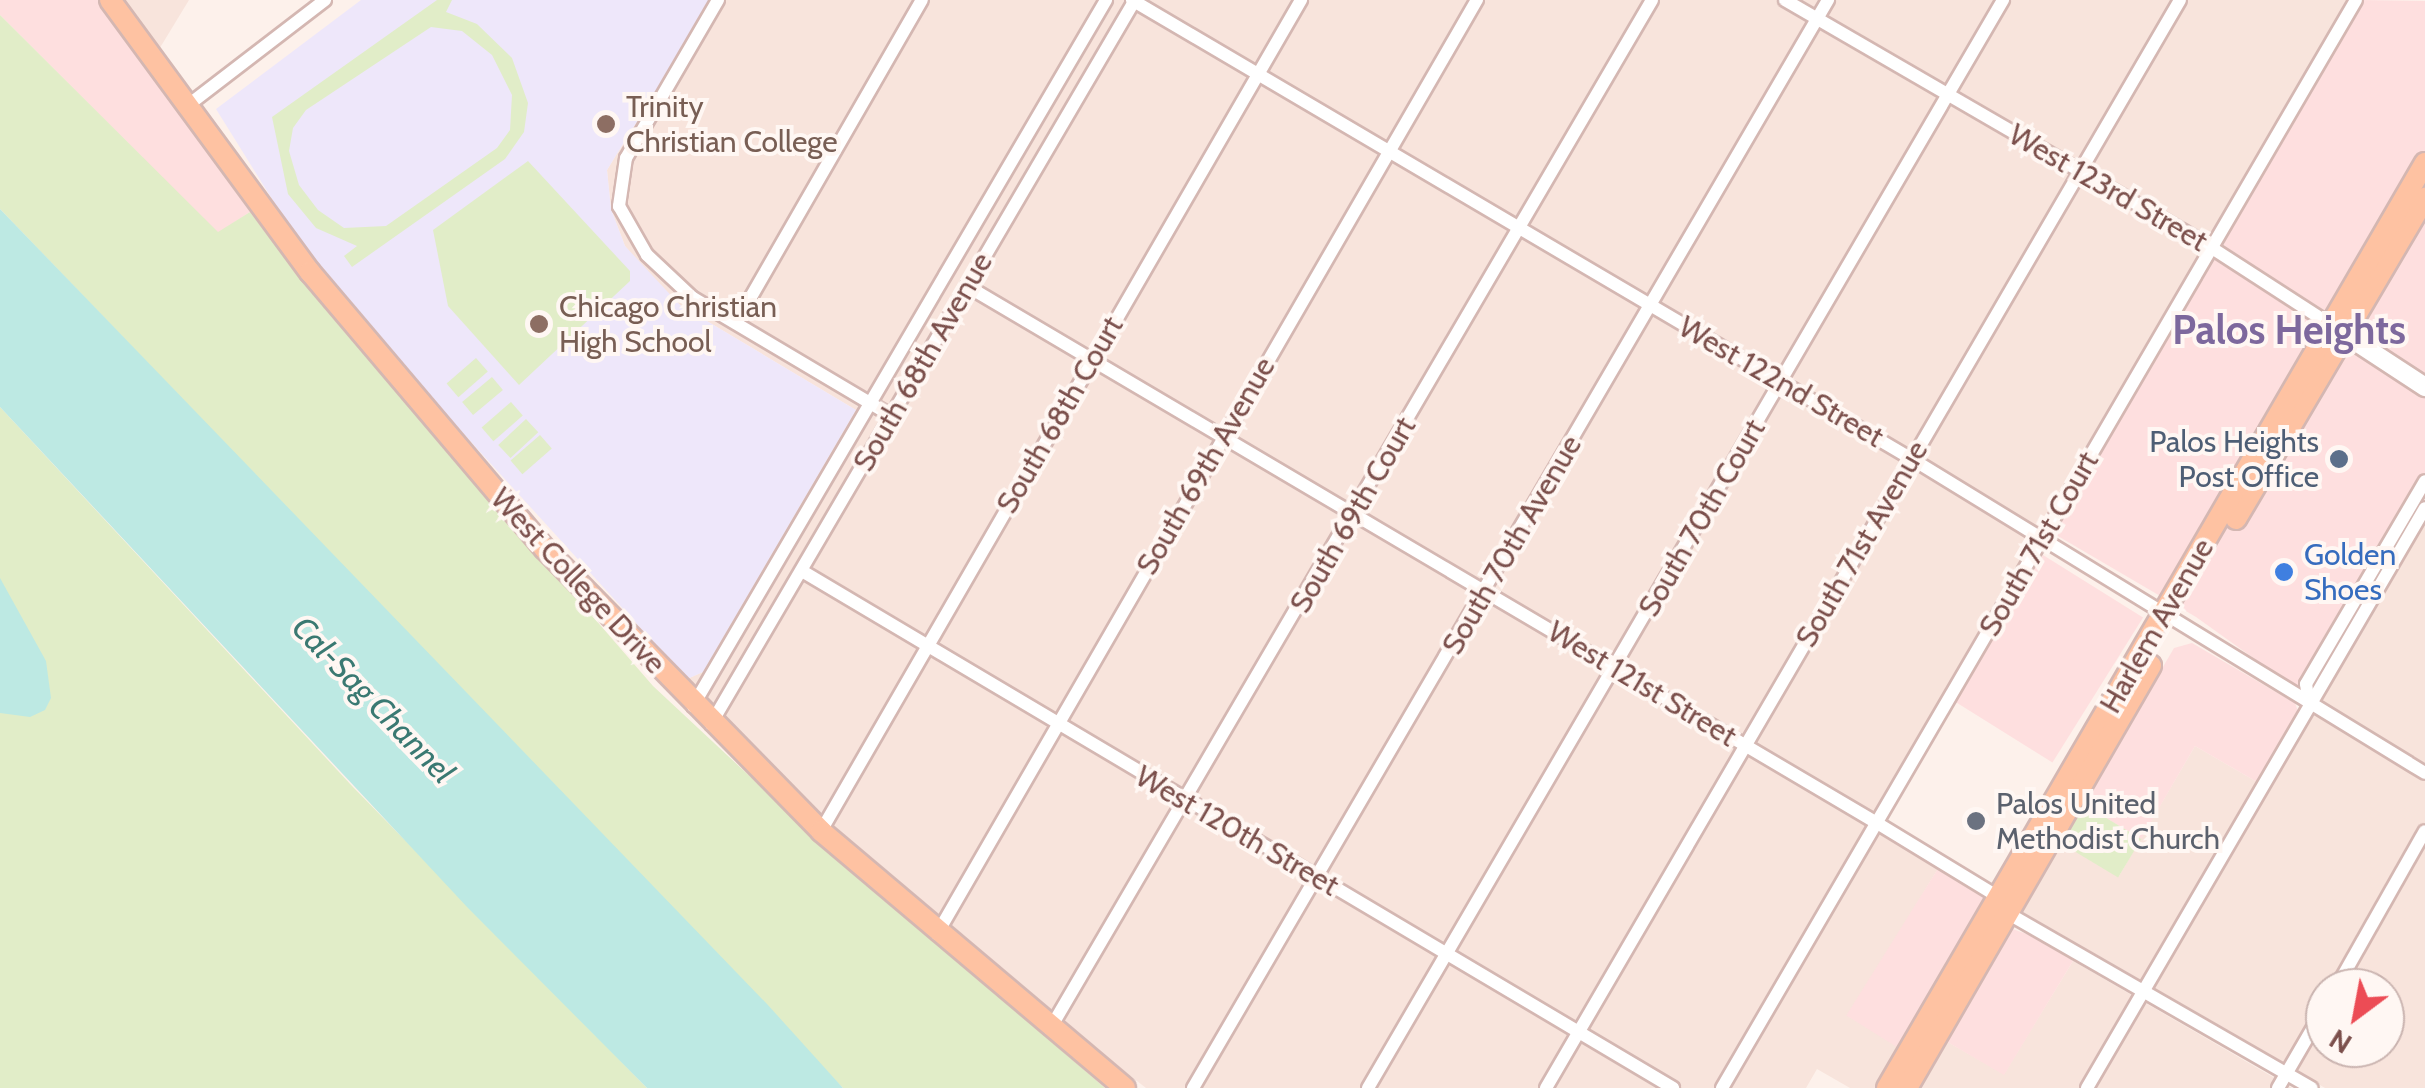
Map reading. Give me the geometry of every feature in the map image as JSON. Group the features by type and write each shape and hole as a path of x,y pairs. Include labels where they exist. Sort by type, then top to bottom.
{"main road":[{"name":"West College Drive","path":"110,0 187,106 405,387 693,706 821,830 937,934 1125,1088"},
{"name":"Harlem Avenue","path":"1907,1088 2004,906 2337,329 2425,164"},
{"name":"Harlem Avenue","path":"2337,329 2425,198"},
{"name":"Harlem Avenue","path":"1887,1088 2004,906"}],"street":[{"path":"187,106 325,0"},
{"path":"718,0 626,158 619,206 667,278 892,416"},
{"path":"736,323 922,0"},
{"path":"693,706 1106,0"},
{"name":"West 122nd Street","path":"1134,0 1912,459 2172,616 2308,705 2425,773"},
{"name":"South 68th Avenue","path":"711,724 1134,0"},
{"name":"South 68th Court","path":"821,830 1301,0"},
{"name":"South 69th Avenue","path":"937,934 1054,724 1477,0"},
{"name":"South 69th Court","path":"1050,1029 1652,0"},
{"name":"West 123rd Street","path":"1785,0 2212,248 2425,387"},
{"name":"South 70th Avenue","path":"1192,1088 1486,592 1828,0"},
{"name":"South 70th Court","path":"1368,1088 2004,0"},
{"name":"South 71st Avenue","path":"1546,1088 2180,0"},
{"name":"South 71st Court","path":"1722,1088 2356,0"},
{"name":"West 121st Street","path":"967,286 1877,823 2004,906 2311,1088"},
{"path":"2308,705 2306,684 2425,482"},
{"path":"2087,1088 2425,508"},
{"name":"West 120th Street","path":"802,571 924,648 1672,1088"},
{"path":"2347,968 2425,831"},
{"path":"2278,1088 2305,1042"}],"shaded area":[{"path":"0,0 98,0 250,212 218,233 0,15"},
{"path":"125,0 189,0 158,51"},
{"name":"Chicago Christian High School","path":"361,0 712,0 607,170 611,209 625,246 680,305 856,410 703,672 687,679 381,343 295,236 216,109"},
{"path":"712,0 2361,0 1881,831 1939,867 1848,1016 1902,1049 1879,1088 1850,1088 1817,1069 1806,1088 1146,1088 956,939 768,771 687,679 703,672 856,410 680,305 625,246 611,209 607,170"},
{"path":"2361,0 2425,1 2425,473 2298,690 2196,617 2051,532"},
{"path":"2425,523 2425,1088 2325,1088 2152,987"},
{"path":"2043,555 2143,618 2052,763 1952,700"},
{"path":"2192,643 2295,703 2299,714 2257,782 2195,746 2141,839 2083,804 2174,648"},
{"path":"2195,746 2257,782 2141,985 2019,914 2061,843 2119,876"},
{"path":"1939,867 1990,899 1897,1047 1846,1015"},
{"path":"2010,928 2043,940 2073,961 2004,1075 1944,1040"},
{"path":"2073,961 2292,1088 1917,1088 1944,1040 2004,1074"}],"green space":[{"path":"437,0 452,0 446,12 477,24 512,58 528,103 524,132 505,159 352,267 344,256 357,246 316,228 288,194 272,117","holes":["431,27 462,31 492,55 512,95 510,130 497,148 386,226 344,228 318,210 299,185 289,151 293,128 306,110"]},
{"path":"0,15 218,232 250,212 306,286 653,686 817,839 1105,1088 843,1088 0,209"},
{"path":"528,161 630,271 630,281 519,385 448,306 433,230"},
{"path":"476,358 488,372 458,397 447,384"},
{"path":"492,377 503,390 473,415 462,402"},
{"path":"511,402 523,416 493,441 482,428"},
{"path":"0,407 352,786 647,1088 0,1088"},
{"path":"526,419 538,432 510,458 498,445"},
{"path":"540,435 552,449 522,474 511,461"},
{"path":"2083,804 2141,839 2118,878 2060,843"}],"water":[{"name":"Cal-Sag Channel","path":"0,209 767,1004 843,1088 647,1088 468,908 0,407"},
{"path":"0,578 46,661 51,698 45,710 30,717 0,713"}],"place":[{"name":"Trinity Christian College","path":"606,124"},
{"name":"Chicago Christian High School","path":"539,324"},
{"name":"Palos Heights Post Office","path":"2339,459"},
{"name":"Golden Shoes","path":"2284,572"},
{"name":"Palos United Methodist Church","path":"1976,821"}],"district":[{"name":"Palos Heights","path":"2289,330"}]}
